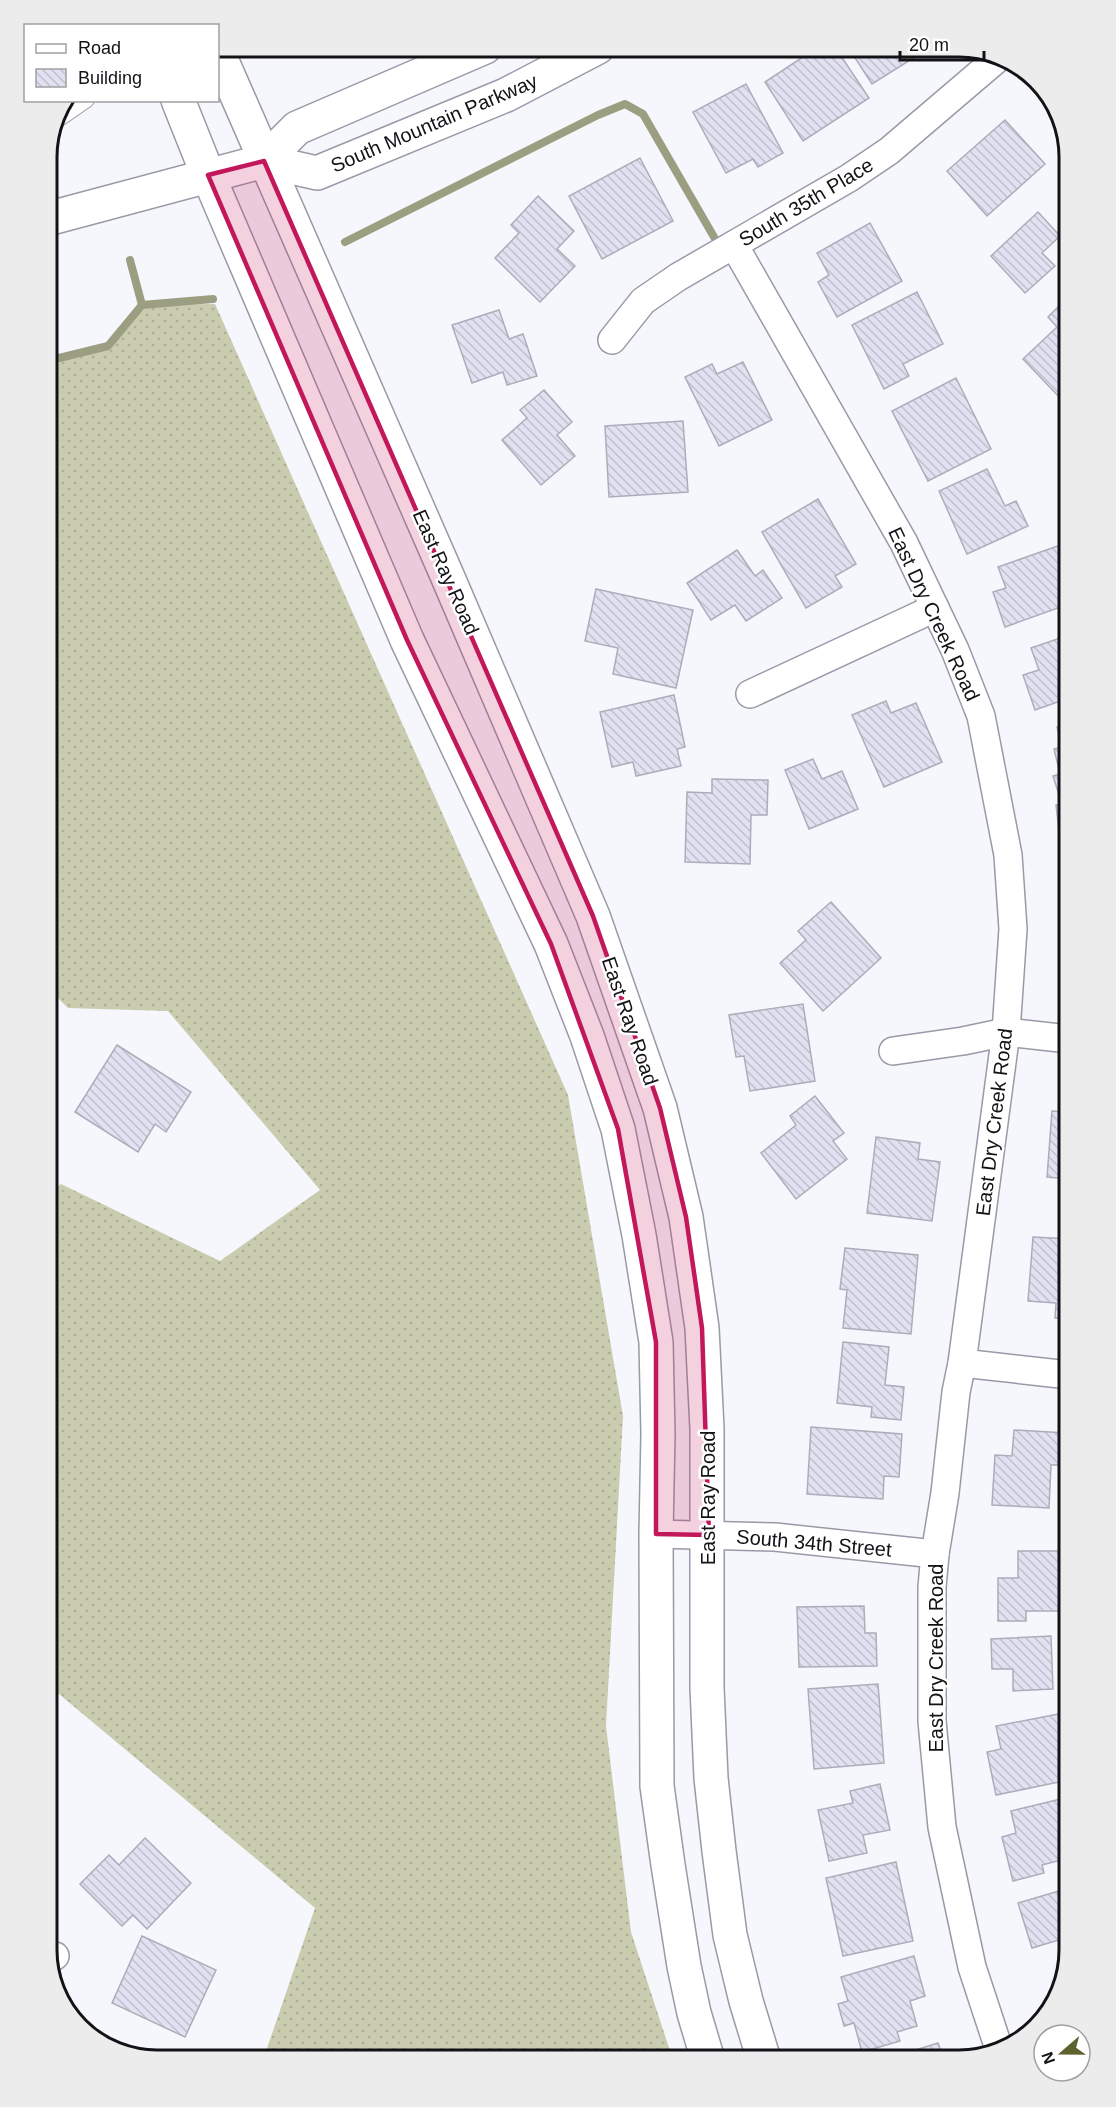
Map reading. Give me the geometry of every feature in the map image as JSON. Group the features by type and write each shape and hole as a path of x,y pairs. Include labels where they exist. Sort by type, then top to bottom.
{"main road":[{"name":"East Ray Road","path":"220,57 252,164 446,573 589,905 660,1108 686,1217 702,1328 707,1429 709,1535 707,1688 711,1778 730,1935 761,2050"},
{"path":"57,216 252,164 297,128 462,57"},
{"name":"South Mountain Parkway","path":"252,164 316,173 507,95 579,57"},
{"path":"179,102 407,640 551,944 587,1036 618,1129 639,1235 656,1342 657,1786 684,1966 705,2050"}],"street":[{"name":"South 35th Place","path":"612,340 643,301 889,152 992,63"},
{"name":"East Dry Creek Road","path":"734,245 904,543 955,650 981,716 1008,855 1013,929 1006,1032 962,1363 956,1392 932,1587 932,1722 942,1827 972,1966 997,2042"},
{"path":"750,694 936,608"},
{"path":"893,1051 1006,1032 1059,1038"},
{"path":"962,1363 1059,1374"},
{"name":"South 34th Street","path":"656,1534 775,1537 935,1554"}],"lane":[{"path":"67,114 84,102"}],"highlighted area":[{"path":"264,161 593,916 660,1108 686,1217 702,1328 709,1535 656,1534 656,1342 618,1129 551,944 407,640 208,175"}],"green space":[{"path":"215,304 568,1095 623,1416 606,1726 631,1932 670,2050 266,2050 315,1908 57,1692 57,1187 61,1184 220,1261 320,1190 168,1011 68,1008 57,997 57,358 107,346 142,305"}],"building":[{"path":"803,57 842,57 869,98 803,141 765,82"},
{"path":"854,57 915,57 872,84"},
{"path":"746,84 783,153 758,167 753,159 726,173 693,112"},
{"path":"1005,120 1045,164 987,216 947,171"},
{"path":"640,158 673,221 602,259 569,196"},
{"path":"538,196 574,231 557,249 575,266 540,302 495,258 519,233 511,225"},
{"path":"1038,212 1059,235 1042,253 1055,266 1025,293 991,256"},
{"path":"870,223 902,281 837,317 818,282 829,275 817,253"},
{"path":"917,292 943,344 903,364 909,376 884,389 852,325"},
{"path":"1059,306 1059,397 1023,359 1057,327 1048,317"},
{"path":"499,310 509,339 523,334 537,376 507,385 503,372 472,383 452,325"},
{"path":"743,362 772,420 719,446 685,377 712,364 717,374"},
{"path":"956,378 991,449 928,481 892,411"},
{"path":"544,390 572,422 557,435 575,456 541,485 502,440 527,418 520,410"},
{"path":"683,421 688,492 609,497 605,426"},
{"path":"987,469 1005,506 1016,501 1028,526 967,554 939,491"},
{"path":"818,499 856,564 835,576 842,587 806,608 762,532"},
{"path":"1059,546 1059,608 1005,627 993,592 1006,588 998,567"},
{"path":"737,550 755,576 763,570 782,598 746,621 735,605 711,620 687,583"},
{"path":"596,589 693,610 676,688 613,674 618,648 585,641"},
{"path":"1059,638 1059,702 1035,710 1023,675 1039,670 1031,648"},
{"path":"674,695 685,747 677,749 681,766 636,776 633,762 612,767 600,712"},
{"path":"886,701 891,713 916,703 942,762 884,787 852,715"},
{"path":"1059,748 1059,770 1054,749"},
{"path":"813,759 822,779 842,771 858,809 809,829 785,770"},
{"path":"1059,774 1059,795 1053,776"},
{"path":"712,779 768,780 767,815 751,815 750,864 685,862 687,792 712,793"},
{"path":"1056,805 1059,805 1059,830"},
{"path":"831,902 881,958 823,1011 780,963 806,940 798,931"},
{"path":"803,1004 815,1081 750,1091 744,1056 736,1057 729,1015"},
{"path":"117,1045 191,1092 166,1132 155,1124 138,1152 75,1112"},
{"path":"815,1096 844,1133 833,1141 847,1159 796,1199 761,1153 796,1125 790,1116"},
{"path":"1052,1111 1059,1111 1059,1178 1047,1177"},
{"path":"876,1137 920,1143 918,1159 940,1162 932,1221 867,1213"},
{"path":"1033,1237 1059,1238 1059,1318 1055,1318 1056,1303 1028,1301"},
{"path":"845,1248 918,1255 911,1334 843,1328 847,1290 840,1289"},
{"path":"843,1342 889,1347 885,1385 904,1387 901,1420 871,1417 872,1407 837,1403"},
{"path":"811,1427 902,1434 899,1477 884,1476 883,1499 807,1494"},
{"path":"1014,1430 1059,1433 1059,1465 1051,1465 1049,1508 992,1505 995,1455 1012,1456"},
{"path":"1018,1551 1059,1551 1059,1611 1026,1611 1026,1621 998,1621 998,1578 1018,1578"},
{"path":"864,1606 865,1633 876,1633 877,1666 799,1667 797,1607"},
{"path":"1051,1636 1053,1689 1013,1691 1013,1669 992,1669 991,1639"},
{"path":"878,1684 884,1763 814,1769 808,1689"},
{"path":"1059,1714 1059,1782 996,1795 987,1752 1001,1749 996,1726"},
{"path":"880,1784 890,1830 863,1835 867,1853 829,1861 818,1810 853,1803 850,1791"},
{"path":"1059,1799 1059,1861 1042,1865 1044,1873 1013,1881 1002,1837 1016,1833 1011,1811"},
{"path":"145,1838 191,1883 147,1929 133,1915 122,1926 80,1884 109,1855 119,1865"},
{"path":"896,1862 913,1941 843,1956 826,1878"},
{"path":"1059,1891 1059,1940 1032,1948 1018,1903"},
{"path":"142,1936 216,1970 185,2037 112,2003"},
{"path":"914,1956 925,1996 910,2001 917,2026 897,2032 900,2041 861,2050 854,2023 844,2026 838,2004 848,2001 841,1977"},
{"path":"938,2043 940,2050 916,2050"}],"waterway":[{"path":"345,242 598,115 625,104 643,114 714,237"},
{"path":"130,260 142,305"},
{"path":"57,358 108,346 142,305 213,299"}]}
